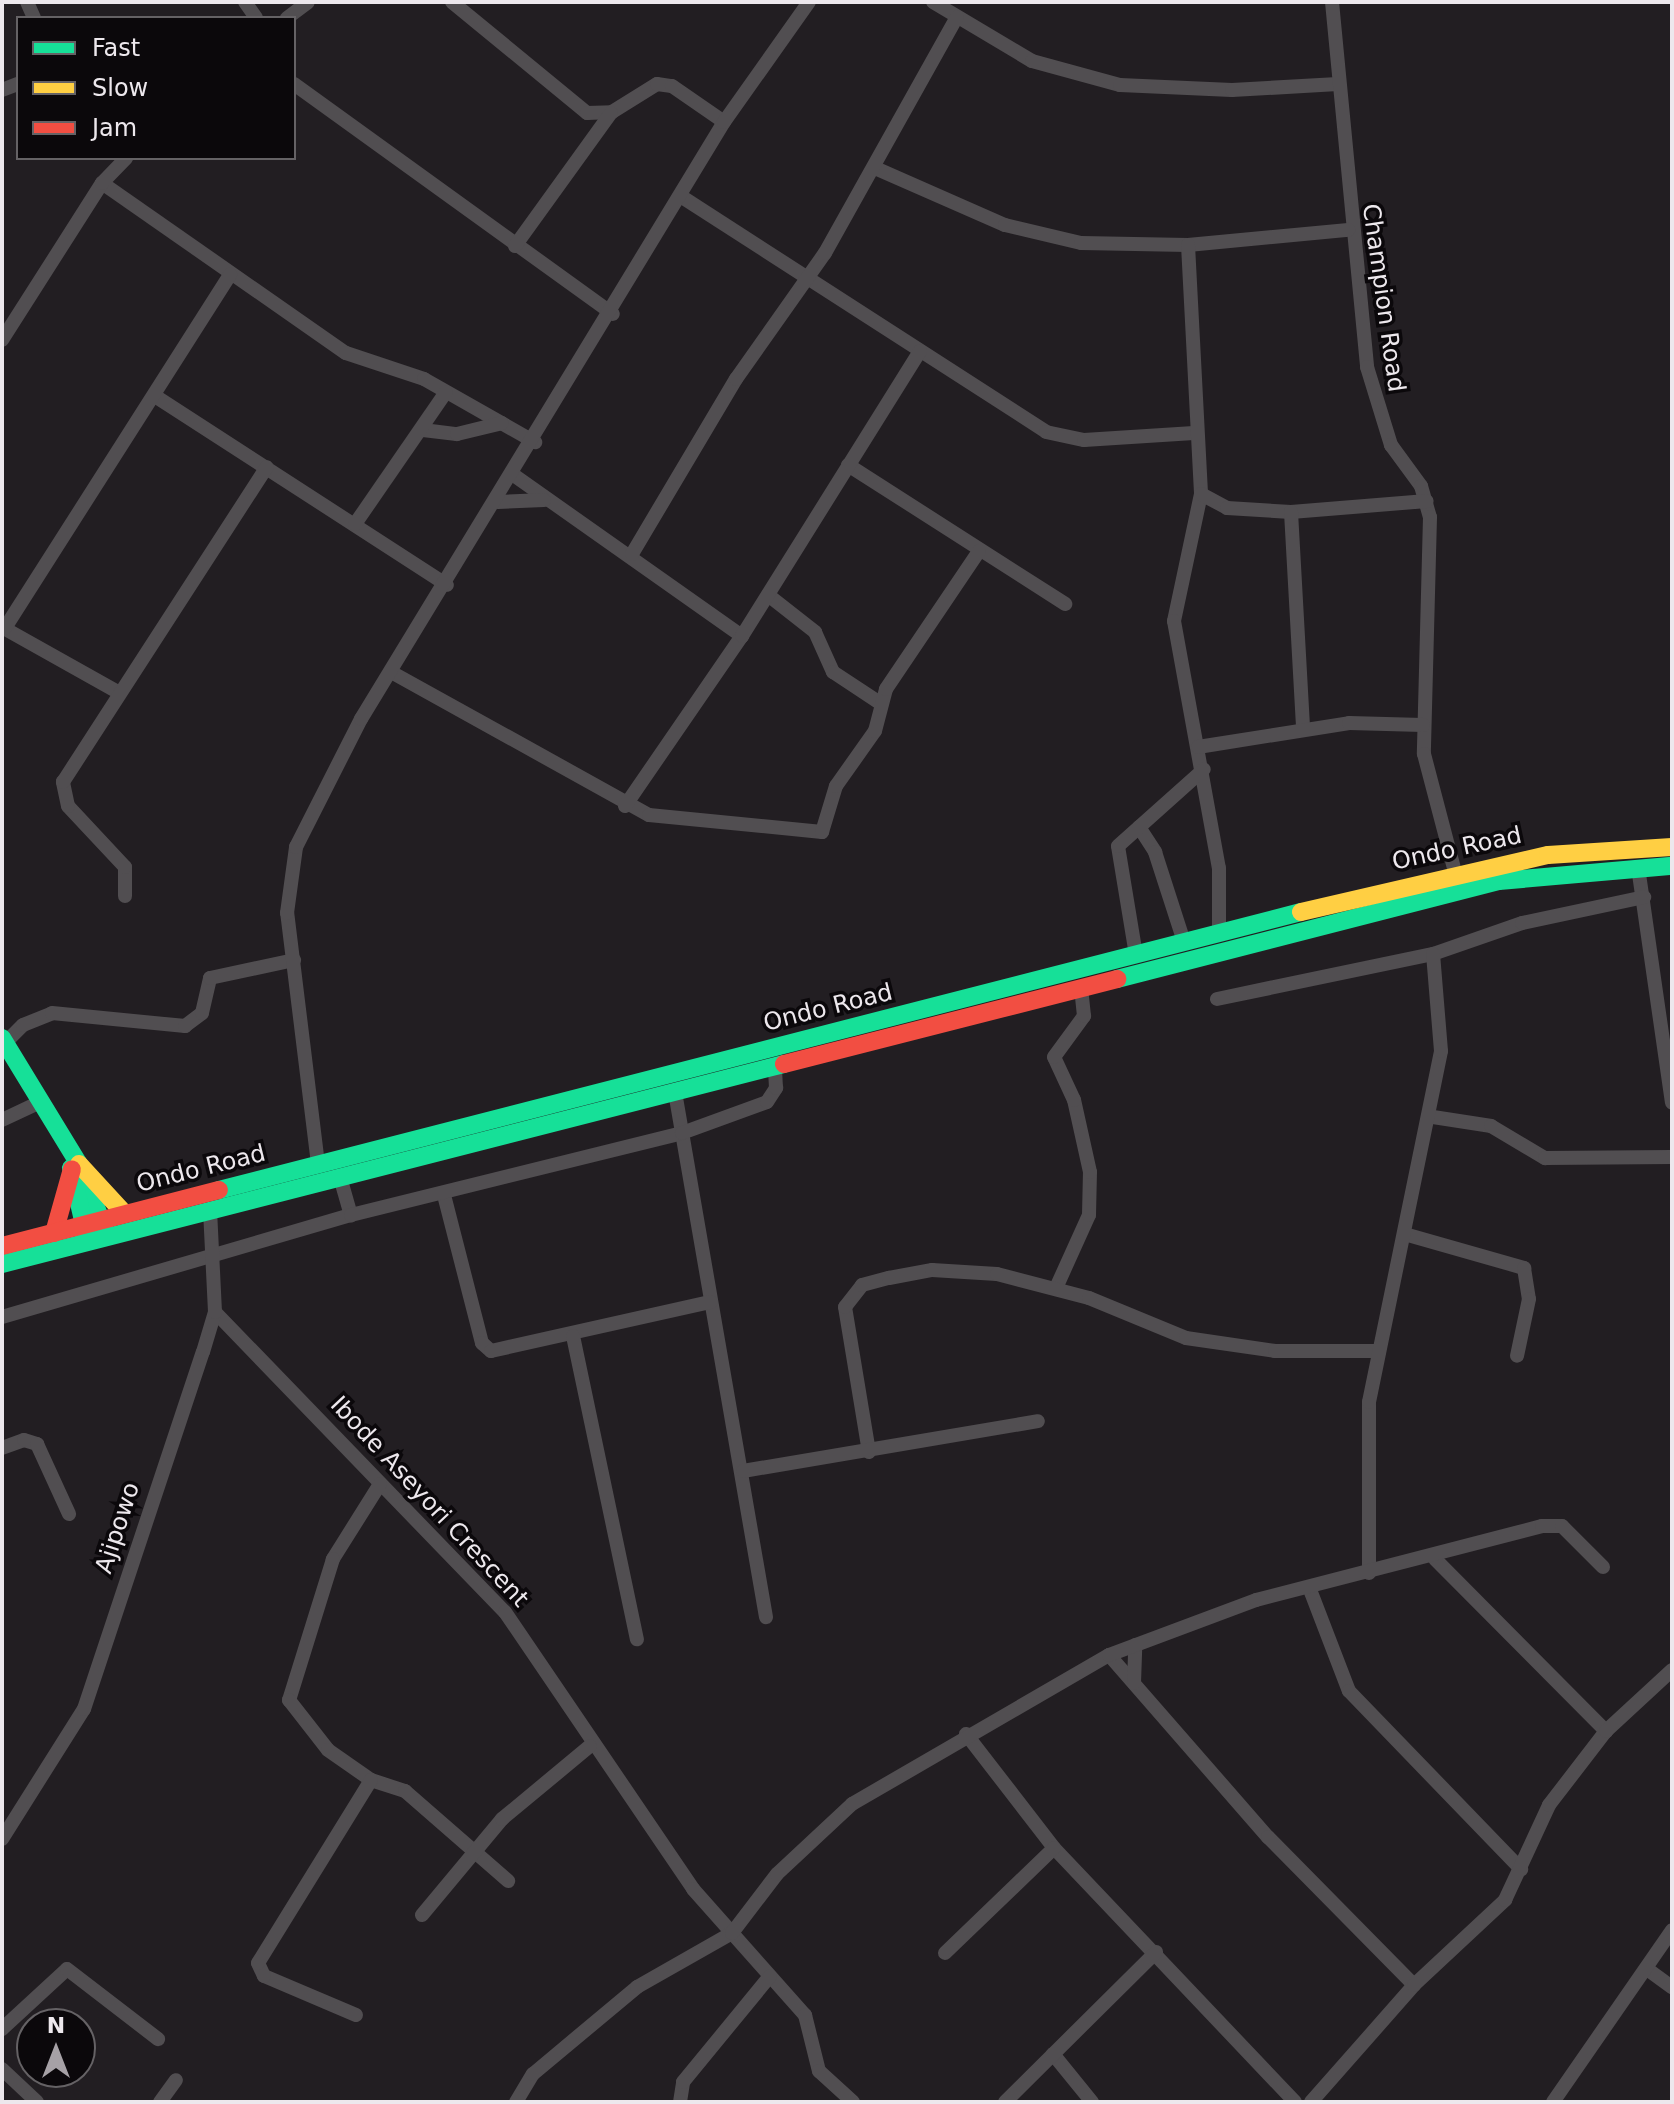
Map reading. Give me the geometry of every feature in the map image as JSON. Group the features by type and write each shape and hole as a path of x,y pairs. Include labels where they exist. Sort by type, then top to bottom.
{"main road":[{"name":"Ondo Road","path":"2,1246 54,1233 95,1230 210,1211 675,1092 775,1066 1136,955 1455,872 1548,855 1672,847"},
{"name":"Ondo Road","path":"2,1264 95,1230 124,1213 934,1016 1081,987 1499,881 1672,866"},
{"path":"4,1041 73,1162 95,1230"},
{"path":"73,1162 124,1213"},
{"path":"54,1233 73,1162"}],"street":[{"path":"290,16 308,2"},
{"path":"452,2 587,113 612,112"},
{"path":"318,1164 287,894 296,847 391,672 515,476 724,122 809,2"},
{"path":"933,2 1032,61 1120,85 1232,90 1338,84"},
{"name":"Champion Road","path":"1332,2 1348,230 1374,400 1391,445 1427,501"},
{"path":"632,554 875,168 957,17"},
{"path":"515,246 612,112 657,84 682,92 724,122"},
{"path":"296,85 613,314"},
{"path":"2,340 102,183 124,160"},
{"path":"875,168 1044,237 1188,245 1348,230"},
{"path":"102,183 346,353 446,392 535,442"},
{"path":"682,197 920,351 1063,438 1194,433"},
{"path":"1188,245 1194,433 1201,494 1174,621 1204,769 1219,868 1219,933"},
{"path":"116,691 3,628 158,398 230,275"},
{"path":"625,806 742,636 920,351"},
{"path":"355,524 423,430 446,392"},
{"path":"158,398 447,585"},
{"path":"423,430 457,434 502,423"},
{"path":"848,465 1065,604"},
{"path":"125,896 119,857 60,790 116,691 267,467"},
{"path":"515,476 544,500 632,554 742,636"},
{"path":"1201,494 1227,508 1291,512 1427,501 1423,725 1430,782 1455,872"},
{"path":"498,502 544,500"},
{"path":"1291,512 1303,727"},
{"path":"391,672 625,806 649,815 822,832 836,786 875,731 880,703 979,551"},
{"path":"768,595 815,632 833,672 880,703"},
{"path":"1198,747 1303,727 1423,725"},
{"path":"1136,955 1117,855 1139,827 1204,769"},
{"path":"1139,827 1155,852 1184,942"},
{"path":"1638,867 1672,1103"},
{"path":"1217,999 1433,954 1522,923 1644,897"},
{"path":"1369,1573 1367,1434 1378,1351 1408,1235 1433,1117 1441,1051 1433,954"},
{"path":"4,1041 23,1025 52,1013 185,1026 202,1013 210,978 294,960"},
{"path":"1056,1288 1090,1203 1074,1100 1054,1057 1084,1016 1081,987"},
{"path":"2,1317 351,1215 444,1195 682,1133 767,1102 776,1088 775,1066"},
{"path":"675,1092 766,1617"},
{"path":"2,1120 40,1102"},
{"path":"1433,1117 1491,1126 1545,1158 1672,1157"},
{"path":"340,1177 351,1215"},
{"path":"444,1195 485,1348 573,1336 711,1302"},
{"name":"Ajipowo","path":"2,1839 84,1709 215,1312 210,1211"},
{"path":"1408,1235 1524,1268 1529,1299 1517,1356"},
{"path":"869,1452 844,1326 850,1295 862,1285 932,1270 1056,1288 1186,1338 1232,1347 1378,1351"},
{"name":"Ibode Aseyori Crescent","path":"215,1312 505,1612 590,1746 732,1933 805,2015 819,2071 853,2102"},
{"path":"573,1336 637,1639"},
{"path":"743,1471 1038,1421"},
{"path":"2,1448 24,1440 37,1444 69,1514"},
{"path":"380,1484 333,1559 288,1696 328,1750 371,1780 405,1791 508,1881"},
{"path":"516,2102 533,2074 637,1987 732,1933 816,1834 875,1788 1109,1655 1309,1587 1435,1559 1554,1525 1603,1567"},
{"path":"1435,1559 1606,1731"},
{"path":"1309,1587 1349,1691 1521,1869"},
{"path":"1134,1683 1135,1645"},
{"path":"1109,1655 1268,1837 1414,1985"},
{"path":"1311,2102 1414,1985 1496,1909 1521,1869 1528,1838 1606,1731 1672,1670"},
{"path":"966,1734 1054,1848 1156,1952 1295,2102"},
{"path":"422,1915 474,1849 590,1746"},
{"path":"356,2015 264,1976 258,1963 371,1780"},
{"path":"945,1953 1054,1848"},
{"path":"1553,2102 1672,1930"},
{"path":"1005,2102 1156,1952"},
{"path":"2,2029 67,1969 158,2039"},
{"path":"1647,1969 1672,1987"},
{"path":"680,2102 683,2082 770,1976"},
{"path":"1053,2054 1092,2102"},
{"path":"2,2069 37,2102"},
{"path":"160,2102 176,2080"}],"traffic: fast":[{"path":"1117,979 1499,881 1672,866"},
{"path":"219,1190 1301,912"},
{"path":"2,1038 79,1164 107,1235"},
{"path":"2,1264 784,1064"},
{"path":"71,1168 87,1238"}],"traffic: slow":[{"path":"1301,912 1548,855 1672,847"},
{"path":"79,1164 124,1213"}],"traffic: jam":[{"path":"784,1064 1117,979"},
{"path":"54,1233 72,1169"},
{"path":"2,1246 219,1190"}]}
